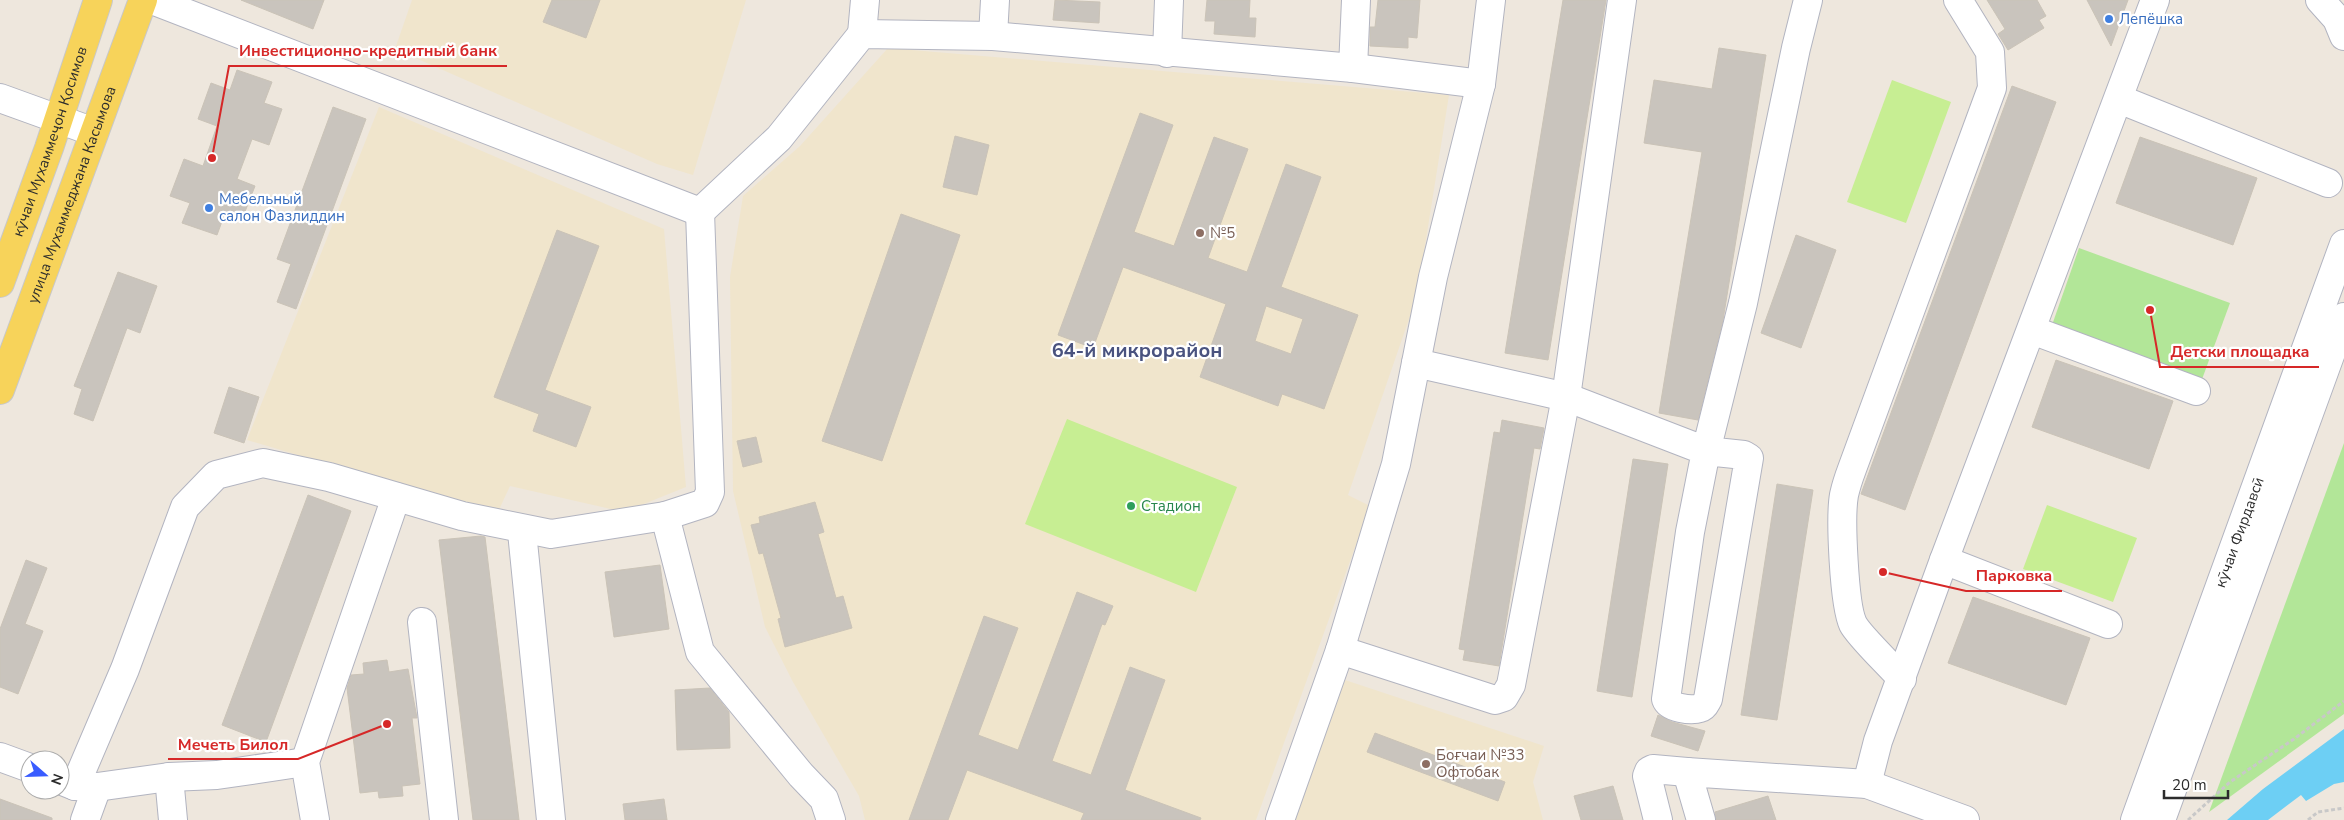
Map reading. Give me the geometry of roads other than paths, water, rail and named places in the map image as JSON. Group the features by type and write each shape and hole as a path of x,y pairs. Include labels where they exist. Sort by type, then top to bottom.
{"main road":[{"name":"кӯчаи Мухаммеҷон Қосимов","path":"0,283 98,0"},
{"name":"улица Мухаммеджана Касымова","path":"0,390 143,0"}],"street":[{"path":"152,0 700,212"},
{"path":"85,820 77,784 125,669 185,507 216,475 263,463 330,478 462,516 551,534 665,516 705,503 710,492 700,212 779,138 862,34 865,0"},
{"path":"993,36 995,0"},
{"path":"1167,53 1169,0"},
{"path":"1353,68 1356,0"},
{"path":"1280,820 1340,650 1396,464 1433,277 1480,84 1491,0"},
{"path":"1340,650 1495,700 1504,696 1511,685 1566,397 1622,0"},
{"path":"1416,362 1566,397 1706,451 1744,455 1749,458 1750,463 1708,699 1704,706 1699,709 1672,706 1667,703 1666,699 1690,532 1706,451 1743,303 1796,48 1808,0"},
{"path":"1902,679 1854,625 1848,597 1842,527 1844,496 1852,469 1992,88 1990,52 1958,0"},
{"path":"1867,784 1878,741 1944,560 2155,0"},
{"path":"2320,0 2338,19 2344,36"},
{"path":"862,34 993,36 1167,53 1353,68 1480,84"},
{"path":"0,98 94,132"},
{"path":"2119,99 2328,183"},
{"name":"кӯчаи Фирдавсӣ","path":"2134,820 2344,244"},
{"name":"кӯчаи Фирдавсӣ","path":"2174,819 2344,317"},
{"path":"2032,330 2196,391"},
{"path":"315,820 305,762 396,497"},
{"path":"665,516 700,652 801,775 824,800 831,820"},
{"path":"522,532 551,820"},
{"path":"1944,560 2108,624"},
{"path":"422,622 444,820"},
{"path":"0,757 20,764"},
{"path":"77,784 217,775 305,762"},
{"path":"1658,820 1647,776 1652,769 1867,784 1965,820"},
{"path":"1687,772 1701,820"},
{"path":"169,777 173,820"}],"water":[{"path":"2344,729 2344,782 2334,784 2306,801 2301,795 2268,820 2227,820 2263,789"}],"place":[{"name":"Лепёшка","path":"2109,19"},
{"name":"Инвестиционно-кредитный банк","path":"212,158"},
{"name":"Мебельный салон Фазлиддин","path":"209,208"},
{"name":"№5","path":"1200,233"},
{"name":"Детски площадка","path":"2150,310"},
{"name":"Стадион","path":"1131,506"},
{"name":"Парковка","path":"1883,572"},
{"name":"Мечеть Билол","path":"387,724"},
{"name":"Боғчаи №33 Офтобак","path":"1426,764"}],"district":[{"name":"64-й микрорайон","path":"1137,350"}]}
